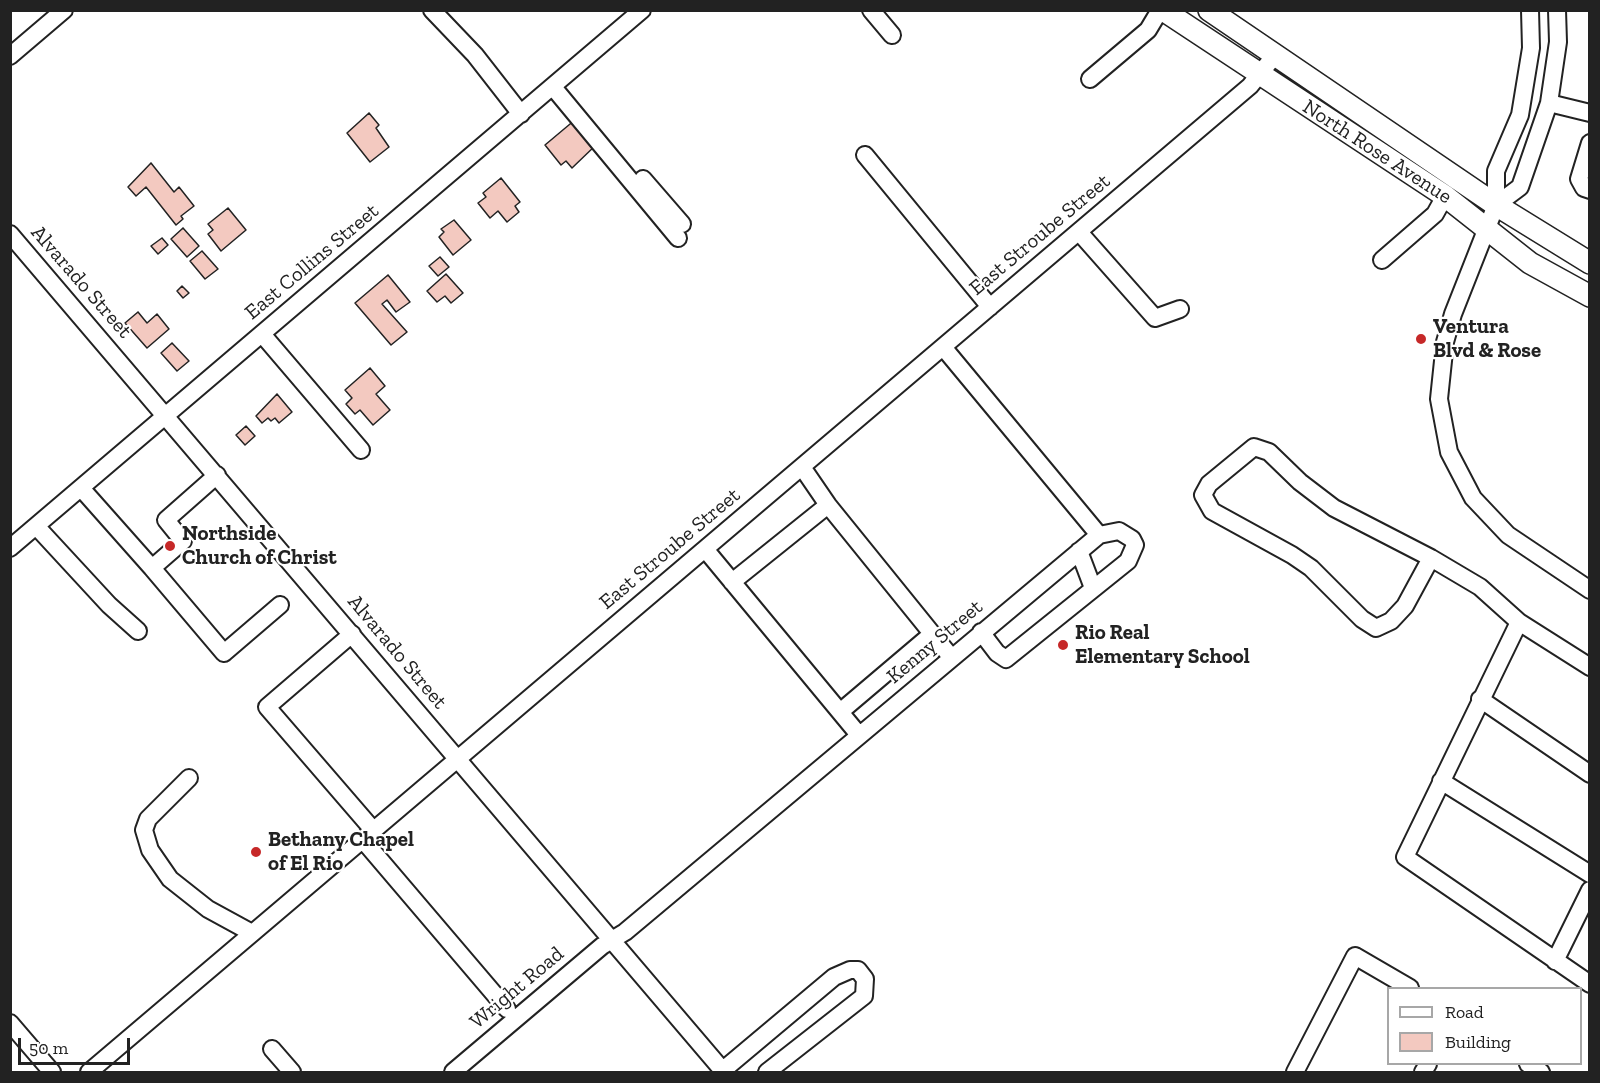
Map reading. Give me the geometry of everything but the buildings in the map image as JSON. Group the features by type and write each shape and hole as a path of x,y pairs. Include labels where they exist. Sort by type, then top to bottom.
{"main road":[{"name":"North Rose Avenue","path":"1162,10 1445,196 1530,263 1590,296"},
{"name":"North Rose Avenue","path":"1209,10 1496,205 1590,262"}],"street":[{"path":"10,56 64,10"},
{"path":"432,10 475,55 521,114"},
{"name":"East Collins Street","path":"10,548 642,10"},
{"path":"872,10 892,35"},
{"path":"1090,79 1148,30 1162,10"},
{"path":"1530,10 1532,48 1520,115 1496,171 1496,205 1453,314 1441,365 1439,399 1442,426 1449,452 1460,478 1488,516 1508,535 1590,590"},
{"path":"1496,205 1520,187 1549,103 1558,42 1557,10"},
{"name":"East Stroube Street","path":"89,1072 1250,86 1275,55"},
{"path":"556,85 680,231"},
{"path":"1549,103 1590,113"},
{"path":"1589,145 1579,179 1584,188 1590,190"},
{"path":"865,155 990,307"},
{"path":"1382,260 1435,214 1445,196"},
{"path":"1079,232 1155,318 1180,309"},
{"name":"Alvarado Street","path":"10,234 723,1072"},
{"path":"262,334 361,450"},
{"path":"943,346 1099,535 1119,531 1132,539 1135,545 1128,561 1006,659 997,653 981,632"},
{"path":"1431,558 1405,606 1391,621 1376,628 1362,620 1311,568 1292,555 1212,512 1203,495 1209,484 1254,447 1269,452 1300,482 1334,508 1431,558 1480,587 1519,622 1590,667"},
{"path":"802,467 828,505 951,657"},
{"path":"152,568 183,541 166,520 217,475"},
{"path":"81,488 224,653 280,605"},
{"path":"732,582 828,505"},
{"path":"36,526 109,605 138,631"},
{"name":"Kenny Street","path":"612,941 1099,535"},
{"path":"705,549 859,735"},
{"path":"1079,551 1093,588"},
{"path":"1519,622 1405,857 1555,961 1570,980 1590,984"},
{"path":"352,634 267,707 507,1009"},
{"path":"840,712 932,634"},
{"path":"1480,699 1590,774"},
{"path":"189,778 148,819 144,830 150,850 170,879 208,909 252,933"},
{"path":"1441,781 1590,874"},
{"path":"1555,961 1590,890"},
{"name":"Wright Road","path":"453,1072 602,946 612,941"},
{"path":"1295,1072 1355,956 1408,987"},
{"path":"723,1072 834,977 850,970 858,970 865,979 864,996 767,1072"},
{"path":"10,1023 52,1072"},
{"path":"272,1049 291,1072"}],"place":[{"name":"Ventura Blvd & Rose","path":"1421,339"},
{"name":"Northside Church of Christ","path":"170,546"},
{"name":"Rio Real Elementary School","path":"1063,645"},
{"name":"Bethany Chapel of El Rio","path":"256,852"}]}
